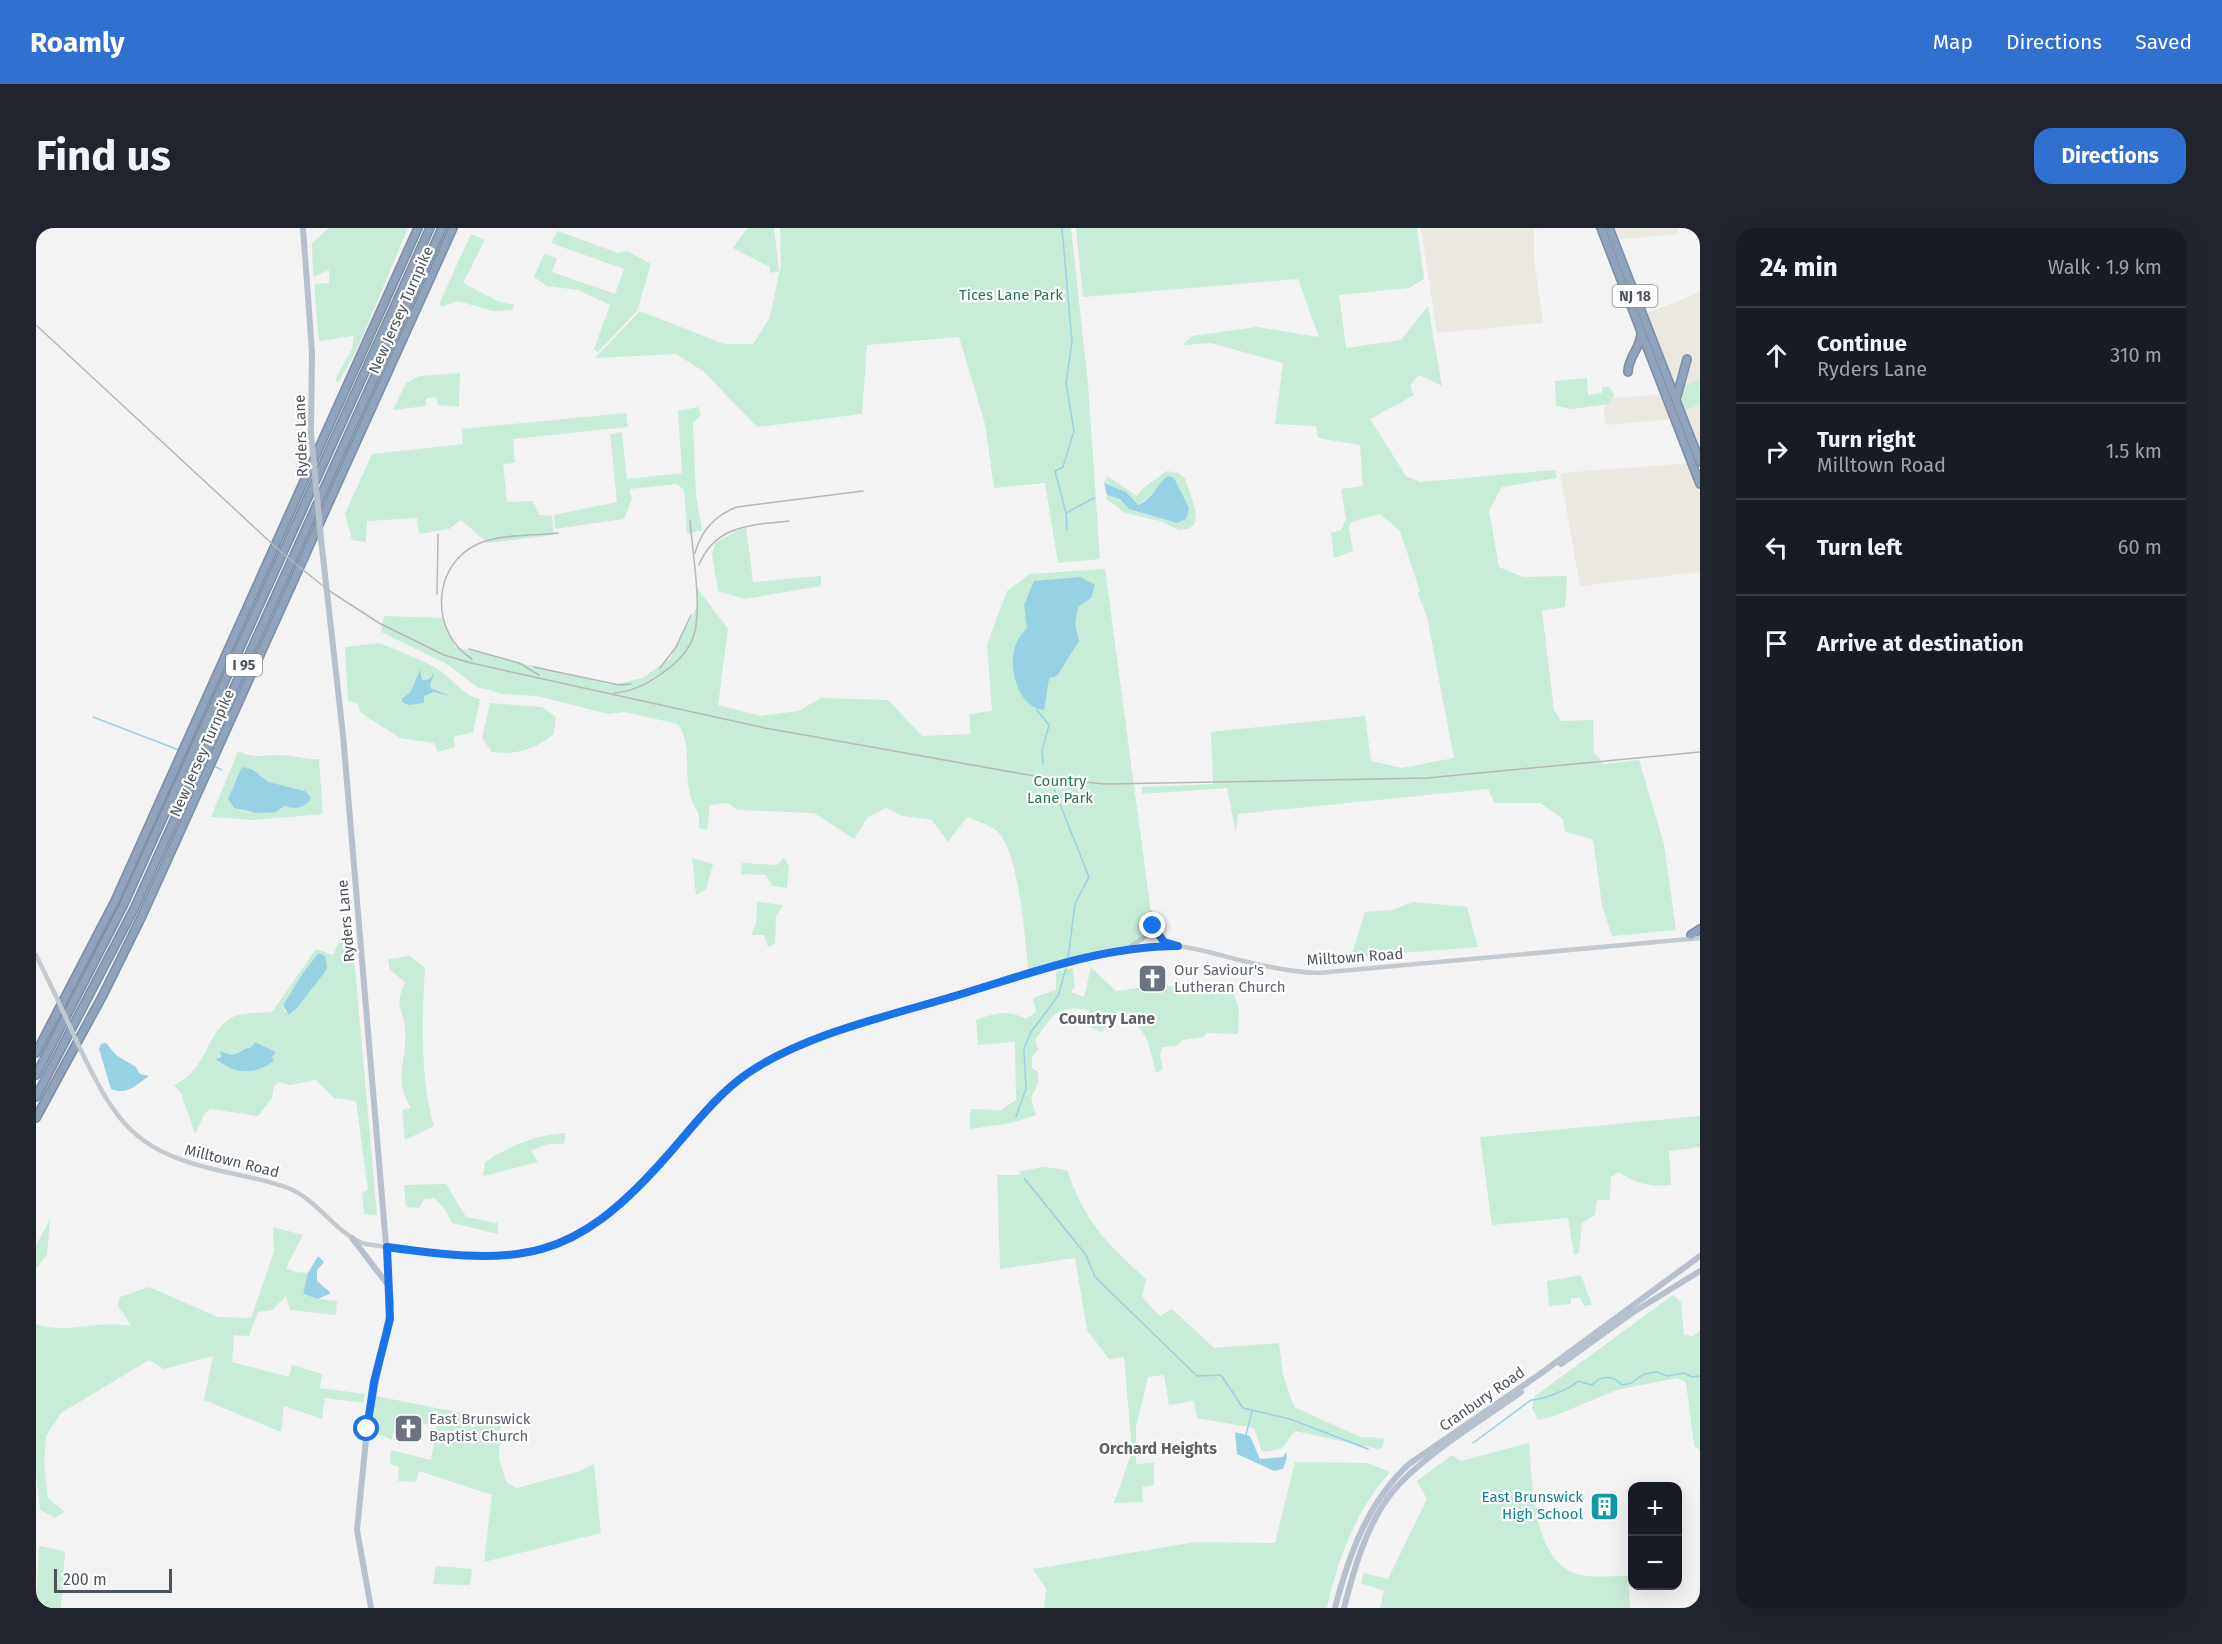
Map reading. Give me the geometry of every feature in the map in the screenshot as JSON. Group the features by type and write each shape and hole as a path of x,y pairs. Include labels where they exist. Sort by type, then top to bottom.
{"highway":[{"name":"New Jersey Turnpike","path":"36,1053 115,901 181,750 418,228"},
{"name":"New Jersey Turnpike","path":"36,1075 123,906 429,228"},
{"name":"New Jersey Turnpike","path":"36,1097 134,909 442,228"},
{"name":"New Jersey Turnpike","path":"36,1118 123,956 453,228"},
{"name":"NJ 18","path":"1601,228 1700,484"},
{"name":"NJ 18","path":"1608,228 1700,462"},
{"path":"1628,372 1629,362 1640,346 1641,332"},
{"path":"1676,399 1687,359"},
{"path":"1691,935 1700,931"}],"main road":[{"name":"Ryders Lane","path":"303,228 312,352 311,433 321,539 336,654 390,1288 390,1319 370,1406 357,1530 371,1608"},
{"path":"352,1238 381,1273 390,1288"},
{"name":"Cranbury Road","path":"1335,1607 1361,1531 1391,1481 1409,1464 1540,1374 1700,1257"},
{"name":"Cranbury Road","path":"1344,1608 1369,1533 1392,1491 1405,1478 1483,1418 1614,1326 1700,1271"}],"street":[{"path":"1124,949 1145,937 1151,913"},
{"path":"1153,926 1164,942 1178,946"},
{"name":"Milltown Road","path":"1676,939 1691,935"},
{"name":"Milltown Road","path":"36,955 111,1109 137,1138 169,1157 290,1189 352,1238 365,1244 483,1258 532,1252 557,1244 597,1223 619,1207 716,1100 746,1074 769,1060 805,1044 871,1022 1063,964 1124,949 1178,946 1263,966 1318,973 1700,938"}],"shaded area":[{"path":"1421,228 1538,228 1534,230 1534,259 1543,323 1437,333"},
{"path":"1609,228 1678,228 1679,234 1613,240"},
{"path":"1700,292 1700,462 1643,315"},
{"path":"1666,394 1675,419 1605,425 1604,408 1612,398"},
{"path":"1692,463 1700,484 1700,572 1580,586 1560,473"}],"green space":[{"path":"329,228 408,228 358,347 338,383 335,380 352,349 354,336 319,341 314,284 329,283 329,270 313,277 312,243"},
{"path":"747,228 774,228 779,271 770,273 770,267 733,248"},
{"name":"Tices Lane Park","path":"780,228 1071,228 1088,384 1100,559 1058,563 1045,483 994,488 985,424 959,337 867,345 862,414 757,427 703,371 676,354 595,358 640,311 724,344 753,344 770,317 781,264"},
{"path":"1076,228 1417,228 1424,279 1409,288 1339,295 1346,348 1401,340 1428,306 1442,386 1419,375 1410,386 1414,395 1370,419 1406,476 1420,482 1555,470 1557,478 1502,487 1489,510 1499,567 1523,577 1567,576 1565,607 1542,611 1554,710 1561,721 1593,720 1594,753 1604,764 1639,760 1664,844 1676,930 1612,936 1602,905 1593,839 1565,832 1563,819 1540,803 1495,803 1488,789 1238,814 1236,834 1227,788 1142,794 1142,787 1213,784 1211,732 1365,716 1371,761 1402,768 1454,758 1427,617 1400,531 1380,514 1351,522 1349,529 1353,551 1334,558 1331,533 1341,530 1346,519 1341,489 1363,486 1360,445 1318,438 1316,426 1275,424 1283,363 1211,343 1183,345 1192,336 1257,327 1319,337 1298,279 1083,297"},
{"path":"558,231 618,253 627,251 651,264 637,311 598,352 594,349 610,305 578,290 547,286 534,277 544,254 557,258 552,272 615,294 624,269 551,243"},
{"path":"471,234 485,240 463,283 500,302 515,305 512,310 493,311 458,301 442,307 439,304"},
{"path":"460,373 459,407 438,405 436,397 426,398 426,406 393,410 406,383 420,376"},
{"path":"1587,378 1588,395 1602,393 1602,387 1609,387 1614,395 1608,404 1573,409 1556,406 1555,381"},
{"path":"1699,380 1700,404 1684,411 1679,394 1683,382 1685,385"},
{"path":"698,407 701,415 693,423 696,495 702,530 687,534 684,490 677,484 629,489 632,499 624,519 555,529 554,515 617,502 610,434 622,432 627,479 682,473 678,411"},
{"path":"626,413 628,427 513,439 515,463 503,464 507,502 533,501 539,515 552,516 554,535 488,543 461,520 449,529 419,534 417,518 367,521 366,542 352,540 345,514 372,454 463,444 462,429"},
{"path":"1167,471 1178,473 1185,478 1196,518 1194,525 1188,529 1179,530 1160,521 1126,513 1106,499 1107,495 1120,499 1129,509 1177,523 1160,484 1156,493 1137,505 1126,492 1104,483 1107,476 1137,496 1142,489"},
{"path":"746,526 753,582 821,576 821,586 745,599 718,591 712,554 715,543"},
{"name":"Country Lane Park","path":"1105,569 1150,919 1139,939 1124,949 1029,974 1017,881 1012,862 1000,834 989,826 967,817 948,842 932,820 903,816 886,808 868,817 854,839 814,813 737,810 728,803 710,805 707,830 699,828 698,813 689,789 687,750 683,732 678,724 625,712 608,714 537,696 503,694 477,687 447,664 381,632 384,616 443,618 455,647 612,685 642,678 669,660 698,605 697,588 728,629 718,705 761,716 798,711 821,698 888,700 922,736 971,734 969,714 992,711 987,644 1007,591 1030,574"},
{"path":"379,643 439,670 463,691 480,699 473,732 453,737 455,747 438,752 434,743 400,738 361,713 358,704 348,701 345,647","holes":["420,672 422,680 429,679 435,674 429,684 431,688 453,697 434,692 424,696 424,702 402,699 411,691"]},
{"path":"490,703 542,707 556,717 554,734 525,750 509,753 492,752 482,738"},
{"path":"238,751 254,756 285,755 319,759 323,814 253,820 211,817","holes":["258,773 269,782 305,791 311,798 305,805 258,812 234,808 228,799"]},
{"path":"784,857 789,867 787,888 773,886 765,875 741,874 742,863 777,865"},
{"path":"692,858 713,864 706,889 696,895"},
{"path":"757,902 783,905 776,916 775,944 768,947 764,935 751,935 756,923"},
{"path":"1413,902 1467,907 1478,947 1351,957 1365,912 1392,910"},
{"path":"349,920 377,1215 364,1214 362,1193 368,1190 356,1101 334,1098 316,1080 290,1085 279,1082 274,1086 272,1098 258,1116 211,1109 205,1113 195,1134 181,1093 174,1085 186,1078 194,1069 225,1022 235,1016 248,1013 272,1012 316,949 333,955","holes":["305,970 325,972 292,1014 284,1011 283,1005","258,1043 274,1061 260,1068 244,1070 229,1067 215,1060 224,1052 231,1057"]},
{"path":"410,956 425,968 424,1069 429,1109 434,1126 405,1140 402,1110 411,1108 403,1088 405,1031 399,1003 405,982 390,970 388,959"},
{"path":"1091,967 1116,991 1161,985 1179,987 1185,993 1211,986 1233,991 1239,1011 1238,1034 1207,1033 1203,1037 1183,1040 1177,1046 1162,1047 1160,1055 1163,1069 1156,1073 1151,1052 1141,1030 1119,1011 1102,1032 1086,1025 1089,1010 1062,1010 1051,1018 1035,1040 1038,1050 1032,1057 1032,1068 1038,1072 1038,1084 1031,1098 1036,1115 1011,1123 970,1129 970,1109 1001,1110 1016,1100 1015,1042 978,1045 976,1020 1001,1013 1013,1014 1026,1019 1036,1012 1033,998 1056,990 1056,972 1073,968 1075,987 1071,992 1084,997"},
{"path":"1700,1116 1700,1147 1669,1151 1671,1185 1644,1184 1619,1172 1611,1177 1610,1200 1597,1200 1595,1215 1582,1223 1579,1253 1574,1255 1568,1218 1492,1225 1480,1137"},
{"path":"566,1133 564,1144 548,1144 531,1151 538,1162 483,1176 485,1162 504,1151 534,1139"},
{"path":"1045,1167 1067,1170 1074,1189 1098,1230 1146,1279 1142,1297 1160,1316 1172,1309 1214,1348 1279,1343 1283,1375 1294,1407 1360,1437 1384,1438 1383,1447 1378,1449 1295,1431 1281,1449 1262,1452 1254,1428 1197,1418 1194,1401 1169,1405 1164,1375 1148,1377 1136,1427 1136,1464 1154,1463 1154,1485 1142,1487 1143,1502 1114,1503 1132,1451 1124,1357 1109,1359 1087,1330 1075,1258 1000,1269 997,1175 1019,1175 1020,1171"},
{"path":"446,1184 466,1217 498,1223 498,1234 452,1223 445,1209 434,1198 424,1199 419,1208 406,1207 404,1185"},
{"path":"50,1219 47,1255 36,1269 36,1245"},
{"path":"273,1227 303,1235 286,1268 308,1273 303,1294 318,1299 337,1301 336,1315 290,1310 286,1296 272,1310 258,1312 249,1336 234,1335 232,1362 289,1377 292,1365 322,1374 320,1388 365,1394 363,1403 325,1398 322,1419 284,1406 281,1432 204,1400 213,1356 164,1369 149,1360 61,1413 46,1436 44,1463 48,1498 65,1512 55,1518 40,1510 36,1471 36,1324 59,1328 107,1324 131,1326 118,1305 120,1297 149,1287 218,1317 251,1318 274,1252"},
{"path":"1581,1275 1592,1305 1584,1306 1580,1298 1571,1298 1571,1304 1549,1306 1547,1281"},
{"path":"1673,1295 1681,1302 1684,1335 1693,1336 1700,1331 1700,1450 1694,1446 1686,1382 1677,1378 1617,1390 1554,1416 1538,1420 1532,1408 1535,1396"},
{"path":"376,1396 501,1421 499,1458 506,1482 517,1488 580,1471 594,1464 601,1533 484,1562 492,1495 419,1471 416,1482 398,1481 399,1467 390,1464 391,1450 431,1460 437,1427 403,1420 403,1433 393,1432 392,1440 372,1431"},
{"path":"1529,1443 1538,1520 1553,1556 1565,1568 1581,1575 1628,1576 1630,1608 1380,1608 1384,1591 1361,1583 1364,1573 1388,1579 1427,1499 1417,1481 1452,1455 1461,1461"},
{"path":"1295,1462 1368,1463 1390,1472 1378,1486 1358,1518 1336,1572 1327,1608 1044,1608 1046,1589 1033,1569 1195,1542 1275,1543"},
{"path":"39,1546 65,1551 61,1608 36,1608"},
{"path":"436,1566 472,1569 470,1585 433,1584"}],"water":[{"path":"1169,476 1174,478 1189,508 1186,519 1177,523 1129,509 1120,499 1107,495 1104,483 1126,492 1138,505 1149,498"},
{"path":"1080,577 1095,585 1091,598 1078,607 1075,624 1079,641 1057,676 1049,678 1044,710 1027,701 1016,684 1014,653 1019,638 1027,628 1024,605 1034,581"},
{"path":"420,670 422,680 429,679 435,673 430,684 431,688 453,697 434,692 424,696 424,703 409,705 402,702 402,699 411,691"},
{"path":"242,767 253,770 269,782 305,791 311,798 303,806 293,808 285,806 275,812 257,813 234,808 228,799"},
{"path":"319,953 325,956 327,967 325,972 289,1015 283,1005 305,970"},
{"path":"255,1042 276,1052 272,1057 274,1061 259,1069 244,1071 230,1068 215,1059 221,1057 220,1051 234,1054 251,1047"},
{"path":"106,1043 116,1055 136,1067 140,1074 149,1076 127,1090 111,1089 99,1049 101,1044"},
{"path":"318,1256 324,1262 317,1270 317,1281 331,1293 318,1299 303,1294 308,1273"},
{"path":"1235,1432 1250,1436 1260,1459 1283,1457 1286,1452 1287,1458 1283,1469 1274,1471 1237,1454"}],"waterway":[{"path":"1062,228 1072,342 1066,383 1074,431 1063,467 1055,471 1066,513 1094,498"},
{"path":"1066,513 1067,530"},
{"path":"1037,710 1049,725 1042,751 1043,764"},
{"path":"93,717 179,750"},
{"path":"212,765 222,770"},
{"path":"1054,789 1089,877 1075,904 1068,958"},
{"path":"1016,1117 1026,1089 1024,1048 1031,1032 1058,996 1066,968"},
{"path":"1024,1178 1086,1255 1095,1277 1197,1376 1221,1375 1243,1408 1290,1419 1368,1449"},
{"path":"1473,1443 1531,1400 1556,1394 1578,1381 1592,1385 1599,1379 1611,1378 1622,1385 1631,1383 1644,1374 1657,1372 1668,1376 1684,1373 1692,1377 1700,1376"},
{"path":"1246,1435 1252,1411"}],"railway":[{"path":"36,325 281,552 328,590 379,623 444,655 471,663 765,728 1051,779 1106,784 1427,778 1700,752"},
{"path":"695,553 710,525 722,514 737,507 863,491"},
{"path":"614,693 633,689 656,678 679,659 692,640 697,615 697,599 690,520"},
{"path":"699,565 714,542 736,529 789,521"},
{"path":"472,659 458,647 448,633 443,616 444,582 452,566 464,553 489,540 558,533"},
{"path":"437,594 438,534"},
{"path":"660,668 676,647 691,615"},
{"path":"469,649 519,663 539,675"},
{"path":"534,667 619,685 631,684"}],"place":[{"name":"Our Saviour's Lutheran Church","path":"1153,979"},
{"name":"East Brunswick Baptist Church","path":"408,1428"},
{"name":"East Brunswick High School","path":"1604,1506"}],"district":[{"name":"Country Lane","path":"1107,1018"},
{"name":"Orchard Heights","path":"1158,1448"}],"route":[{"path":"367,1429 374,1382 380,1367 392,1304 387,1247 469,1257 496,1257 532,1252 564,1241 597,1223 619,1207 716,1100 746,1074 769,1060 805,1044 871,1022 1063,964 1124,949 1178,946 1164,942 1153,926"}]}
